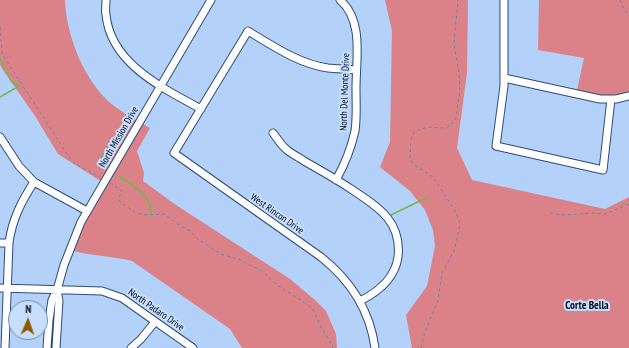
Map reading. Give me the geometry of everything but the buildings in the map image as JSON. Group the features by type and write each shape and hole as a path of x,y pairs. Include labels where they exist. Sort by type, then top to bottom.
{"street":[{"path":"106,0 106,16 117,48 138,71 160,86 200,109 248,31 288,55 306,62 328,68 356,70"},
{"name":"North Mission Drive","path":"48,348 50,308 52,300 58,290 66,259 87,211 211,0"},
{"name":"North Del Monte Drive","path":"336,180 348,155 355,130 357,44 352,16 340,0"},
{"path":"504,0 504,78 496,146 603,170 611,99"},
{"path":"504,78 594,98 611,99 629,96"},
{"name":"West Rincon Drive","path":"200,109 174,153 329,264 346,281 360,301 370,324 375,348"},
{"path":"273,132 287,150 375,205 393,225 398,246 396,268 392,276 377,291 360,301"},
{"path":"0,137 19,166 34,182 87,211"},
{"path":"5,348 3,338 3,288 10,233 18,210 34,182"},
{"path":"0,243 9,243"},
{"name":"North Padaro Drive","path":"3,288 102,291 113,294 122,298 193,348"},
{"name":"North Mission Drive","path":"56,348 59,301 58,290"},
{"path":"131,348 141,340 155,322"}],"path":[{"path":"421,348 425,332 438,300 442,273 454,251 460,225 454,209 433,177 413,164 410,158 411,139 412,135 418,130 428,127 446,128 454,122 456,118 460,92 459,72 454,44 458,0"},
{"path":"620,0 624,10 629,16"},
{"path":"0,27 2,54 71,160 77,165 101,177"},
{"path":"110,183 122,191 119,197 120,202 136,213 146,215 164,214 221,254 240,260 262,271 282,289 309,305 315,313 333,348"},
{"path":"550,213 564,215 593,213 605,214 629,204"}],"shaded area":[{"path":"0,0 65,0 68,26 77,53 97,89 116,107 150,128 137,151 144,173 143,181 176,205 290,279 315,300 326,311 336,334 337,348 242,348 230,329 132,261 74,251 84,225 107,185 58,154 35,116 0,65"},
{"path":"385,0 468,0 467,73 457,148 472,180 605,209 629,197 629,348 412,348 406,315 427,286 435,246 433,230 425,210 410,191 380,167 390,142 392,31"},
{"path":"539,0 629,0 629,93 604,96 577,90 584,58 538,50"}],"waterway":[{"path":"0,58 11,81 19,86"},
{"path":"0,97 19,86"},
{"path":"102,167 100,165 100,160 107,148"},
{"path":"118,176 131,184 143,195 150,204 151,215"},
{"path":"391,215 428,197"}],"district":[{"name":"Corte Bella","path":"587,306"}]}
